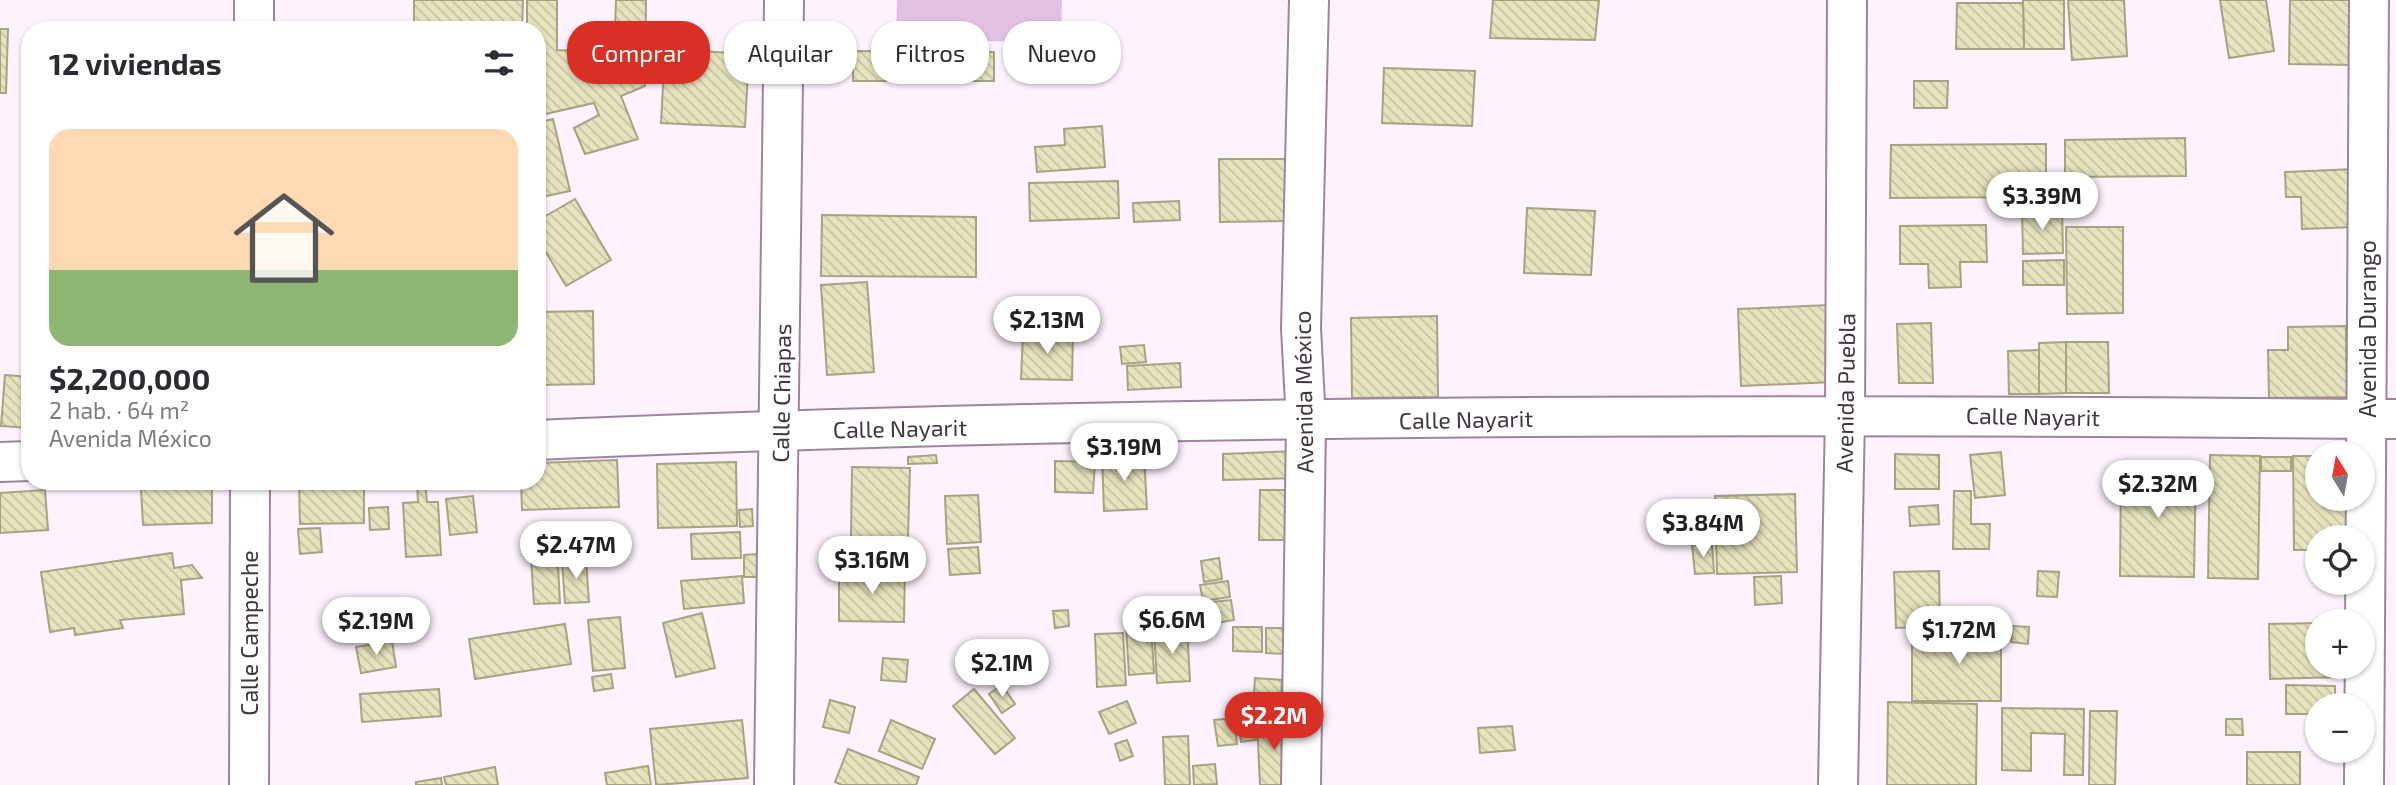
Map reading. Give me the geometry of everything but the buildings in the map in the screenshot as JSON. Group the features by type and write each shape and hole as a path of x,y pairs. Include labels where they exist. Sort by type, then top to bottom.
{"street":[{"path":"254,0 254,21"},
{"name":"Calle Chiapas","path":"774,785 781,430 784,0"},
{"name":"Avenida México","path":"1301,785 1306,422 1301,328 1309,0"},
{"name":"Avenida Puebla","path":"1838,785 1845,414 1847,0"},
{"name":"Avenida Durango","path":"2364,785 2381,419 2369,0"},
{"name":"Calle Nayarit","path":"546,440 781,430 1845,414 2381,419"},
{"path":"0,461 21,460"},
{"name":"Calle Campeche","path":"248,785 250,490"}],"shaded area":[{"path":"897,0 1062,0 1062,21 1003,21 1003,41 989,41 989,21 896,21"}]}
